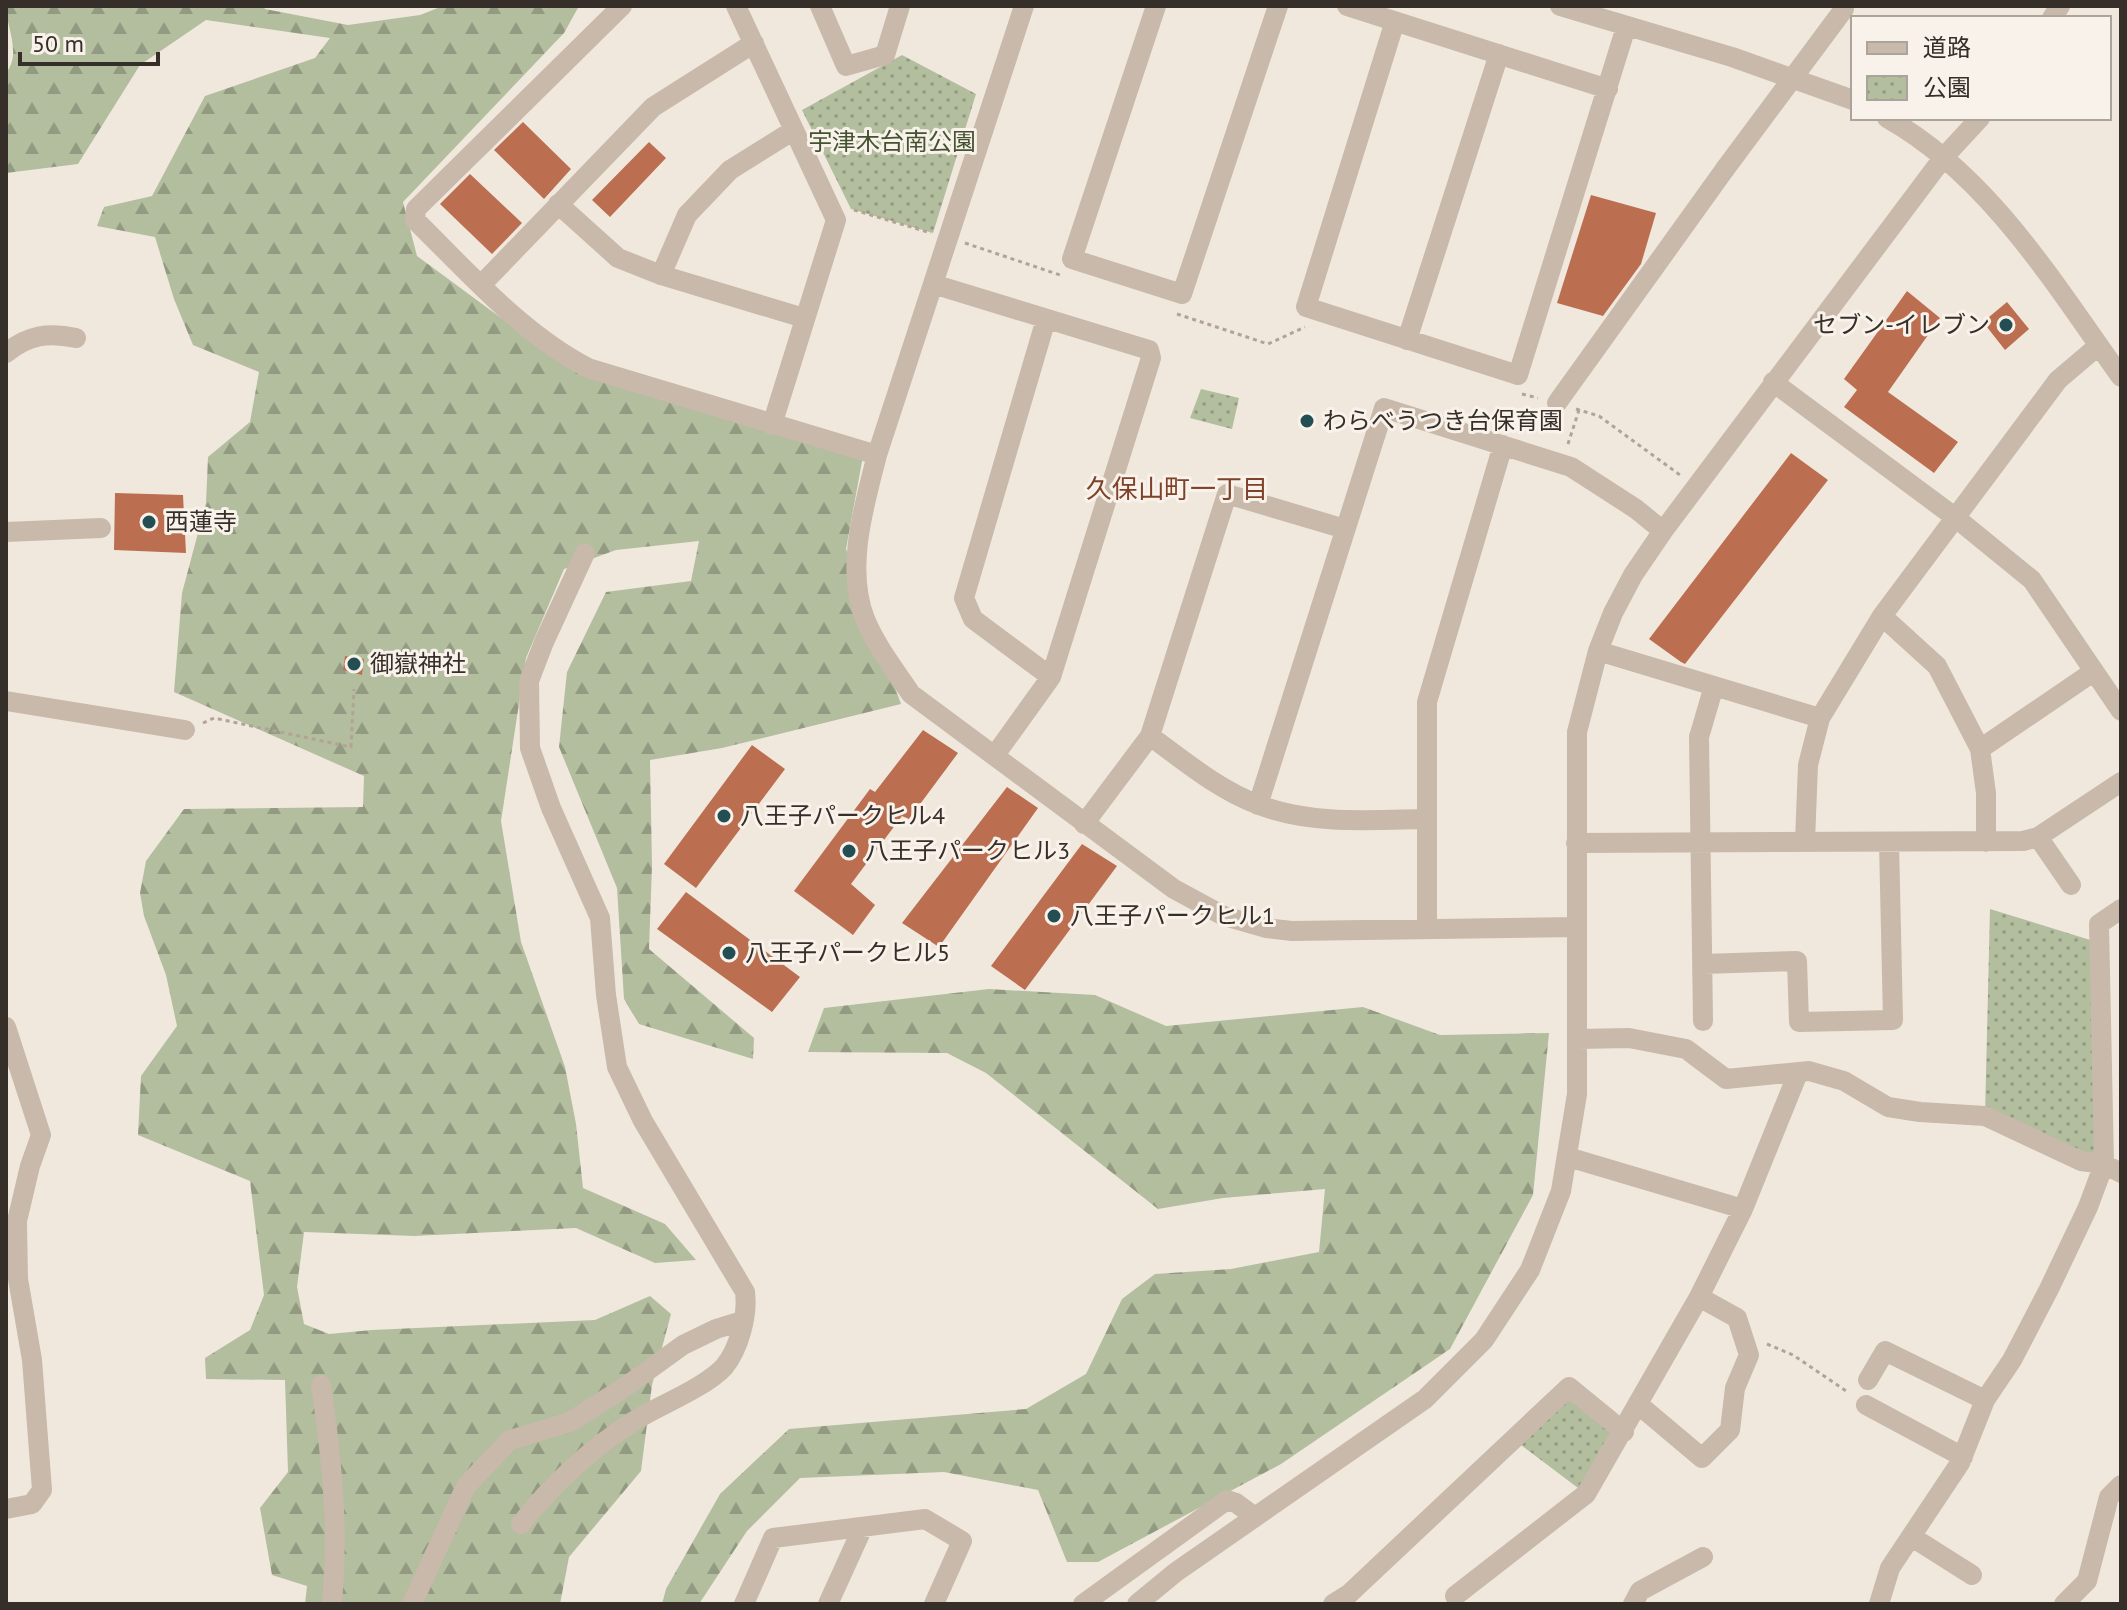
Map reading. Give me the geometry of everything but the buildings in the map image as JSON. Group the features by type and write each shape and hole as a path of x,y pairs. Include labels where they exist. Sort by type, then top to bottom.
{"street":[{"path":"622,6 416,209 415,220 481,285 562,355 588,368 877,455"},
{"path":"736,6 836,220 772,425"},
{"path":"820,6 846,66 885,55 900,6"},
{"path":"1024,6 877,455 861,518 855,568 865,618 911,694 1174,889 1224,916 1266,928 1292,931 1577,927"},
{"path":"1156,6 1072,259 1182,294 1278,6"},
{"path":"1347,6 1608,89"},
{"path":"1560,6 1732,57 1851,99"},
{"path":"1557,403 1725,169 1850,8"},
{"path":"1395,21 1306,307 1518,375 1626,27"},
{"path":"481,285 653,107 754,43"},
{"path":"1407,340 1499,54"},
{"path":"1891,120 1943,158 1980,192 2033,255 2121,377"},
{"path":"1141,1603 1176,1572 1404,1415 1446,1380 1500,1318 1530,1270 1561,1191 1577,1094 1577,732 1598,651 1633,575 1663,531 1943,158 1978,120"},
{"path":"661,275 687,215 730,170 794,130"},
{"path":"558,204 618,258 661,275 804,318"},
{"path":"933,284 1149,350 1151,358 1051,677 995,755"},
{"path":"1046,319 964,598 973,619 1051,677"},
{"path":"6,353 40,335 57,334 76,338"},
{"path":"1805,841 1808,765 1820,718 1882,616 2058,380 2098,346"},
{"path":"1773,382 1956,518 2032,580 2121,711"},
{"path":"1258,805 1384,408 1562,464 1636,509 1663,531"},
{"path":"1427,928 1427,702 1503,445"},
{"path":"1084,824 1150,736 1227,494 1345,529"},
{"path":"6,532 101,528"},
{"path":"521,1524 549,1488 579,1460 636,1420 722,1369 735,1350 747,1307 745,1292 643,1121 617,1067 606,995 600,918 551,808 530,748 529,681 585,553"},
{"path":"1882,616 1937,666 1980,749 1986,793 1986,842"},
{"path":"1598,651 1820,718"},
{"path":"1980,749 2093,672"},
{"path":"1703,1021 1699,737 1714,686"},
{"path":"6,701 185,730"},
{"path":"1150,736 1209,778 1258,805 1299,816 1371,821 1425,819"},
{"path":"1576,843 2023,841 2038,837 2121,782"},
{"path":"2038,837 2071,885"},
{"path":"1703,964 1797,961 1799,1022 1893,1020 1889,842"},
{"path":"1879,1604 1890,1568 1963,1457 1985,1400 2012,1360 2088,1207 2112,1169 2111,983 2099,924 2121,909"},
{"path":"6,1027 41,1135 12,1222 32,1360 42,1490 32,1504 6,1509"},
{"path":"1577,1039 1629,1038 1686,1049 1726,1079 1809,1071 1844,1081 1888,1107 1985,1116 2081,1161 2112,1169"},
{"path":"1454,1601 1586,1494 1699,1297 1743,1209 1798,1073"},
{"path":"1568,1157 1743,1209"},
{"path":"1639,1405 1702,1458 1730,1430 1735,1388 1749,1355 1737,1318 1699,1297"},
{"path":"412,1604 466,1486 510,1440 570,1422 683,1345 742,1321"},
{"path":"1868,1380 1885,1351 1985,1400"},
{"path":"321,1385 333,1466 337,1552 332,1604"},
{"path":"1333,1604 1349,1594 1569,1387 1624,1432"},
{"path":"1866,1405 1963,1457"},
{"path":"2064,1604 2087,1581 2109,1497 2121,1485"},
{"path":"1083,1604 1227,1500 1255,1517"},
{"path":"744,1604 773,1538 925,1519 962,1541 934,1604"},
{"path":"828,1604 863,1527"},
{"path":"1912,1537 1972,1575"},
{"path":"1633,1604 1640,1591 1703,1557"}],"path":[{"path":"1562,464 1579,410"},
{"path":"185,730 214,718 351,747 354,689"},
{"path":"1742,1333 1793,1355 1866,1405"}],"green space":[{"path":"6,6 263,6 265,9 348,25 420,15 443,6 579,6 564,33 403,202 417,256 569,368 863,456 846,549 901,704 722,748 650,760 652,866 649,949 754,1038 753,1059 639,1024 624,999 617,888 559,747 567,672 606,592 691,581 699,541 616,550 564,569 526,658 501,821 521,942 565,1067 576,1124 583,1188 665,1224 696,1260 655,1263 576,1228 414,1236 304,1232 297,1287 304,1324 329,1334 595,1320 650,1296 671,1314 652,1385 641,1471 569,1557 560,1604 305,1604 307,1586 272,1575 260,1508 288,1472 285,1380 206,1379 205,1358 250,1330 264,1295 250,1181 138,1135 141,1076 177,1026 166,975 144,916 140,893 146,861 184,809 363,807 364,776 174,692 182,593 206,503 208,457 250,422 259,372 193,345 174,299 155,237 97,226 104,207 152,196 205,96 315,58 330,38 206,20 140,65 78,164 6,173 6,73 11,65 13,49"},
{"name":"宇津木台南公園","path":"902,55 976,94 933,233 851,209 802,110"},
{"path":"1201,389 1239,398 1232,429 1190,418"},
{"path":"1990,909 2100,943 2104,1164 1985,1116"},
{"path":"989,989 1095,995 1166,1026 1363,1007 1440,1035 1549,1033 1533,1195 1450,1349 1281,1464 1098,1562 1067,1562 1038,1490 944,1472 800,1478 747,1531 699,1604 662,1604 666,1589 720,1494 789,1429 1026,1409 1086,1374 1122,1299 1155,1274 1231,1269 1319,1252 1325,1189 1223,1198 1158,1209 986,1073 947,1053 808,1052 824,1008"},
{"path":"1569,1387 1624,1432 1586,1494 1513,1439"}],"place":[{"name":"セブン-イレブン","path":"2006,325"},
{"name":"わらべうつき台保育園","path":"1307,421"},
{"name":"西蓮寺","path":"149,522"},
{"name":"御嶽神社","path":"354,664"},
{"name":"八王子パークヒル4","path":"724,816"},
{"name":"八王子パークヒル3","path":"849,851"},
{"name":"八王子パークヒル1","path":"1054,916"},
{"name":"八王子パークヒル5","path":"729,953"}],"district":[{"name":"久保山町一丁目","path":"1177,489"}]}
